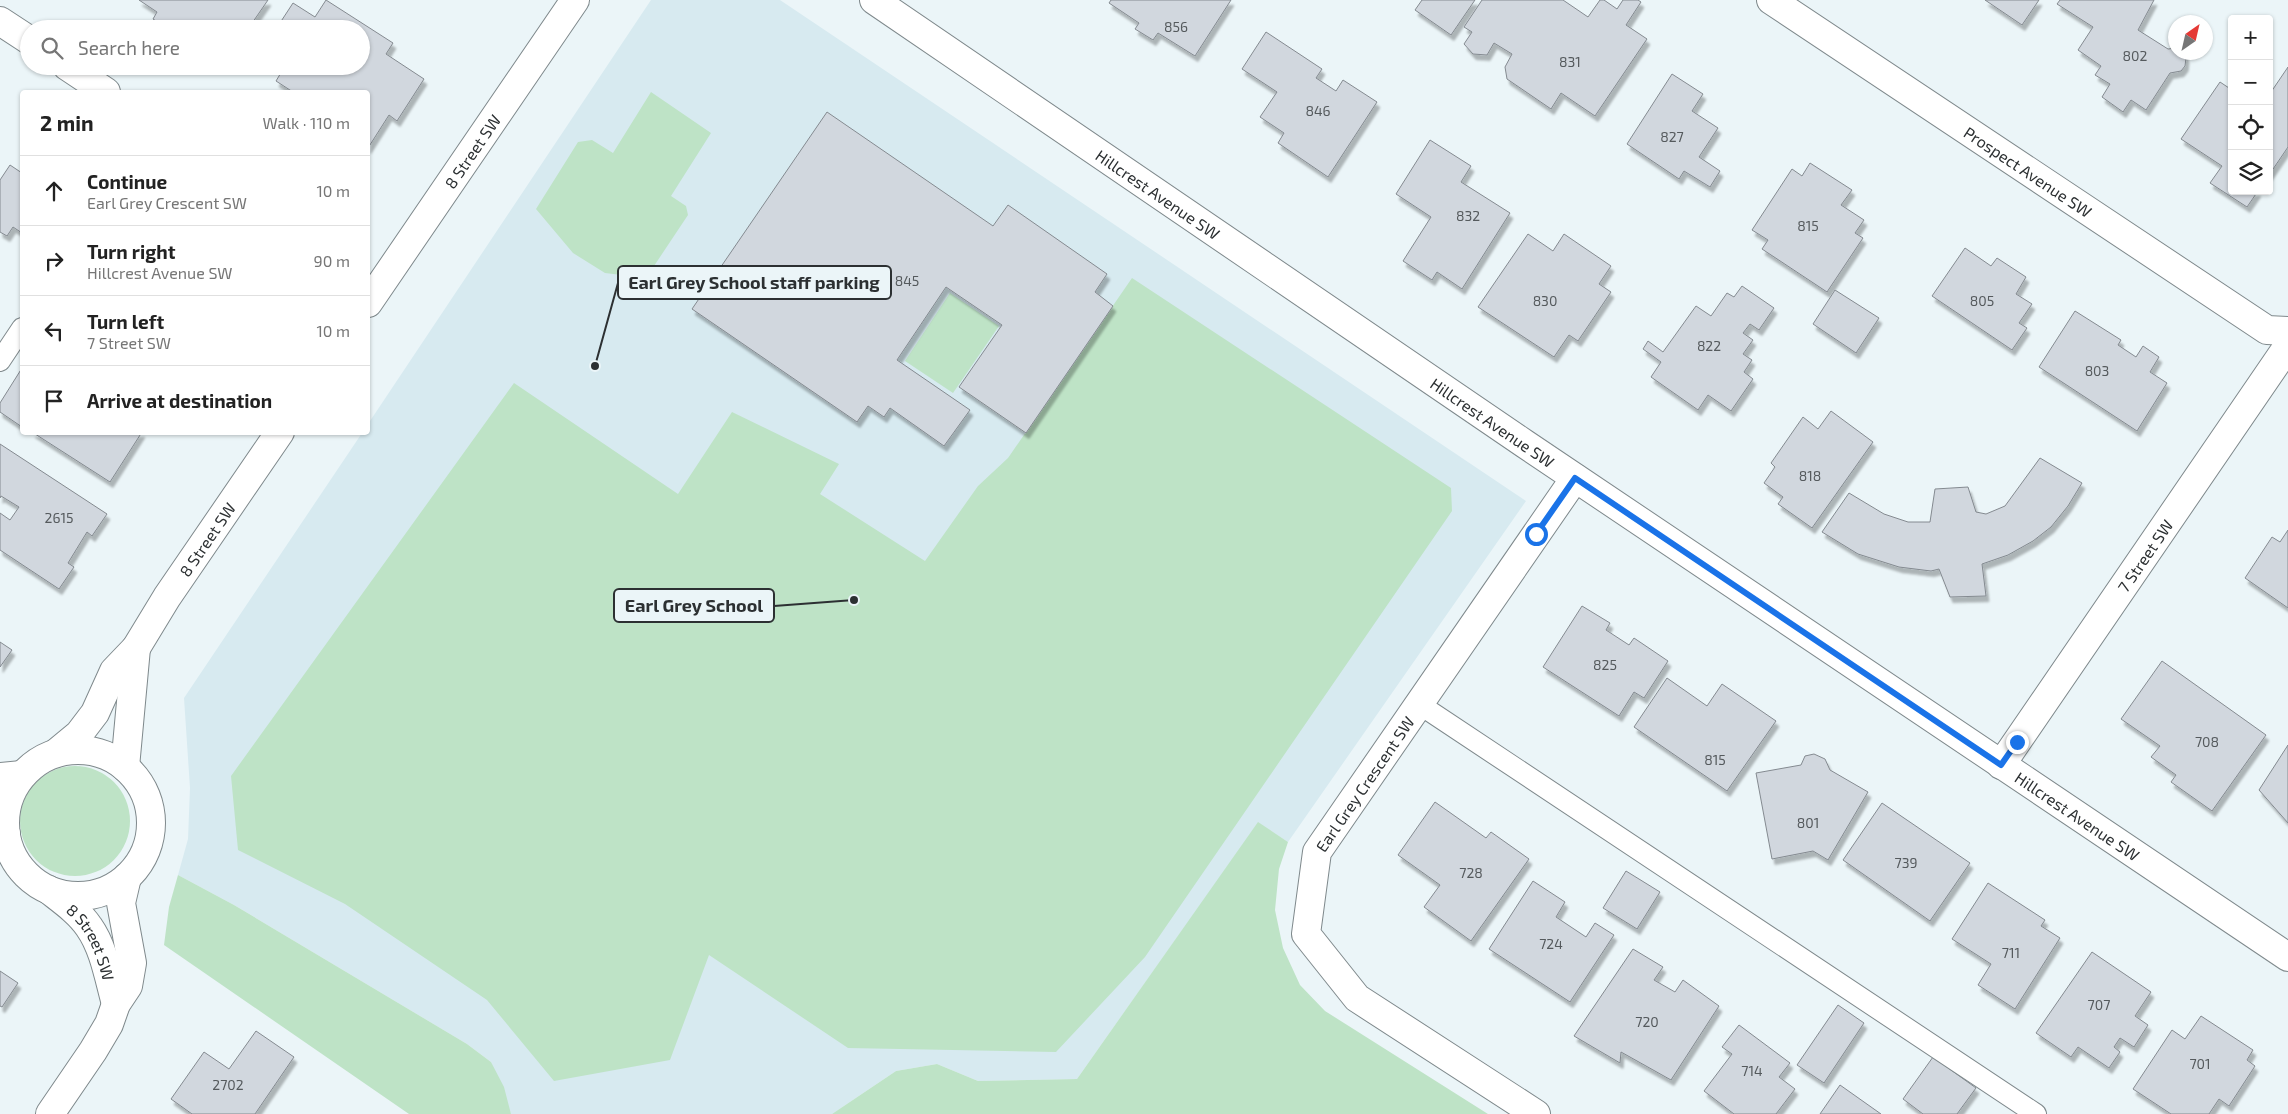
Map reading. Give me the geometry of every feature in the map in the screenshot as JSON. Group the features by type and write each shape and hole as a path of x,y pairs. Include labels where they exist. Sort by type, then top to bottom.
{"street":[{"name":"8 Street SW","path":"372,288 575,0"},
{"name":"Hillcrest Avenue SW","path":"874,0 1575,478 2288,957"},
{"name":"Prospect Avenue SW","path":"1771,0 2267,330 2288,331"},
{"path":"0,21 20,34"},
{"path":"80,75 103,90"},
{"name":"7 Street SW","path":"2001,765 2288,346"},
{"name":"8 Street SW","path":"56,753 79,734 95,713 114,671 136,648 278,435"},
{"name":"Earl Grey Crescent SW","path":"1536,1114 1357,998 1306,934 1317,852 1575,478"},
{"name":"8 Street SW","path":"124,767 136,648"},
{"path":"77,749 94,751 110,757 124,767 138,781 146,797 151,816 150,835 144,853 135,869 104,891 86,896 67,895 49,890 33,881 20,868 10,852 3,832 5,813 11,793 11,776 56,753 77,749"},
{"name":"8 Street SW","path":"50,1114 93,1051 109,1024 116,1004 128,986 132,963 121,903 127,876"},
{"name":"8 Street SW","path":"49,890 73,909 89,927 96,941 116,1004"}],"lane":[{"path":"0,361 20,331"},
{"path":"1420,704 2036,1114"}],"shaded area":[{"path":"651,0 780,0 1526,501 1288,842 1258,823 1077,1079 978,1081 937,1064 896,1071 832,1114 511,1114 491,1062 467,1044 234,905 178,875 188,839 190,788 184,698 361,435 370,435 370,421"}],"green space":[{"path":"651,92 711,133 671,196 686,206 688,215 646,278 605,273 573,253 536,209 578,142 592,140 613,153"},
{"path":"1132,278 1451,488 1452,511 1145,957 1056,1052 848,1048 709,955 670,1060 554,1081 487,1000 345,904 238,850 231,776 514,383 678,494 732,412 839,464 820,494 925,561 978,486 1008,458"},
{"path":"950,293 999,326 953,393 905,361"},
{"path":"75,766 86,767 96,771 114,782 125,800 129,810 129,832 125,842 114,860 96,871 86,875 75,876 64,875 54,871 36,860 25,842 21,832 20,821 21,810 25,800 36,782 54,771 64,767"},
{"path":"1258,822 1288,842 1279,869 1275,910 1283,948 1300,985 1325,1011 1488,1114 832,1114 896,1071 937,1064 978,1081 1077,1079"},
{"path":"178,875 234,905 467,1044 491,1062 504,1087 511,1114 409,1114 164,945 169,907"}],"building":[{"path":"139,0 268,0 254,20 154,20 153,19 157,12"},
{"path":"326,0 357,20 282,20 293,3 315,17"},
{"path":"1111,0 1231,0 1195,56 1158,33 1153,40 1135,29 1139,23 1109,3"},
{"path":"1422,0 1475,0 1451,35 1415,10"},
{"path":"1482,0 1563,0 1588,17 1600,0 1604,0 1617,9 1623,0 1638,0 1641,2 1626,25 1647,39 1595,116 1561,93 1551,109 1507,79 1505,67 1512,54 1494,43 1487,55 1473,54 1464,44 1472,32 1464,27"},
{"path":"1985,0 2039,0 2022,25"},
{"path":"2060,0 2154,0 2138,30 2168,49 2168,60 2186,60 2185,66 2181,71 2170,73 2146,110 2131,100 2123,112 2102,97 2110,84 2095,75 2101,66 2078,50 2093,27 2057,4"},
{"path":"370,28 393,43 386,54 424,79 397,121 389,115 370,145 370,90 290,90 276,81 280,75 370,75"},
{"path":"1266,32 1322,69 1316,78 1336,91 1343,80 1377,102 1328,177 1278,143 1284,133 1260,117 1277,92 1242,69"},
{"path":"2288,67 2288,147 2273,169 2273,105 2273,89"},
{"path":"1672,74 1703,94 1692,111 1718,128 1699,157 1720,171 1710,187 1684,171 1679,179 1627,144"},
{"path":"2220,82 2228,87 2228,195 2210,183 2222,166 2181,139"},
{"path":"827,112 993,226 1008,205 1107,274 1095,292 1113,306 1026,433 959,387 1002,325 946,287 897,360 970,410 944,446 890,408 884,417 868,406 857,422 692,309"},
{"path":"1430,140 1471,166 1461,182 1510,213 1462,289 1437,272 1432,280 1403,261 1431,217 1396,194"},
{"path":"1810,163 1852,190 1841,205 1864,220 1855,233 1863,238 1827,292 1762,249 1768,240 1752,230 1792,169 1802,176"},
{"path":"10,165 20,172 20,232 13,227 7,236 0,232 0,180"},
{"path":"2228,195 2255,195 2247,207"},
{"path":"1528,234 1553,251 1564,234 1611,266 1599,284 1611,292 1578,341 1569,335 1554,357 1478,307"},
{"path":"1965,248 1991,266 1997,258 2026,277 2016,294 2032,304 2019,323 2027,328 2012,350 1932,296"},
{"path":"1742,286 1774,308 1759,330 1750,324 1743,333 1753,340 1743,354 1752,360 1744,372 1753,379 1731,411 1708,395 1698,410 1651,377 1661,362 1643,349 1648,341 1663,352 1696,306 1711,316 1727,293 1734,297"},
{"path":"1835,290 1879,318 1856,353 1813,324"},
{"path":"2075,311 2121,340 2118,345 2136,357 2143,346 2159,357 2150,372 2167,383 2137,431 2039,367"},
{"path":"20,371 20,426 0,412 0,403"},
{"path":"1831,411 1873,442 1812,528 1778,504 1783,497 1764,483 1775,467 1771,463 1803,417 1818,429"},
{"path":"37,435 140,435 110,482"},
{"path":"0,444 107,514 92,536 87,532 68,563 74,567 59,589 0,550 0,513 10,520 19,507 1,496 0,498"},
{"path":"2040,458 2082,483 2068,506 2051,527 2033,541 2008,555 1982,564 1986,596 1950,597 1939,569 1931,571 1899,567 1858,554 1822,532 1849,493 1884,514 1908,522 1930,522 1935,489 1968,487 1976,512 1986,514 2005,506"},
{"path":"2288,530 2288,608 2245,578 2272,537 2280,542"},
{"path":"1582,606 1610,623 1606,630 1629,645 1634,638 1668,661 1644,698 1634,692 1619,716 1543,667"},
{"path":"0,642 12,650 0,667"},
{"path":"2162,661 2266,735 2212,811 2171,782 2176,775 2151,757 2160,746 2121,719"},
{"path":"1667,678 1707,706 1722,684 1776,721 1727,791 1634,727"},
{"path":"2288,745 2288,823 2259,790"},
{"path":"1814,754 1825,759 1830,770 1868,792 1828,860 1813,851 1772,859 1756,773 1801,765 1805,756"},
{"path":"1435,802 1486,838 1491,832 1529,859 1471,941 1424,907 1440,885 1398,855"},
{"path":"1882,803 1970,863 1930,921 1843,860"},
{"path":"1626,871 1660,892 1637,929 1603,908"},
{"path":"1533,881 1565,902 1556,917 1586,937 1595,923 1614,935 1570,1002 1489,949"},
{"path":"1988,883 2045,920 2041,926 2060,938 2015,1009 1978,985 1991,964 1952,939"},
{"path":"1633,949 1663,967 1654,980 1675,992 1683,980 1719,1006 1671,1080 1621,1052 1620,1063 1574,1036"},
{"path":"2092,952 2151,992 2135,1016 2148,1025 2134,1047 2120,1038 2114,1047 2120,1052 2109,1068 2078,1047 2071,1057 2036,1033"},
{"path":"0,971 18,983 2,1007 0,1006"},
{"path":"1838,1005 1864,1023 1824,1083 1797,1065"},
{"path":"2201,1016 2253,1050 2247,1060 2255,1066 2229,1106 2219,1099 2209,1114 2171,1114 2133,1089 2172,1030 2185,1039"},
{"path":"1739,1025 1790,1063 1779,1077 1795,1089 1776,1114 1734,1114 1704,1091 1732,1054 1722,1047"},
{"path":"256,1031 294,1057 255,1114 192,1114 171,1099 204,1052 229,1069"},
{"path":"1933,1057 1976,1088 1957,1114 1923,1114 1903,1099"},
{"path":"1840,1085 1881,1114 1820,1114"}],"place":[{"name":"Earl Grey School staff parking","path":"595,366"},
{"name":"Earl Grey School","path":"854,600"}],"route":[{"path":"1536,534 1575,478 2001,765 2017,742"}]}
